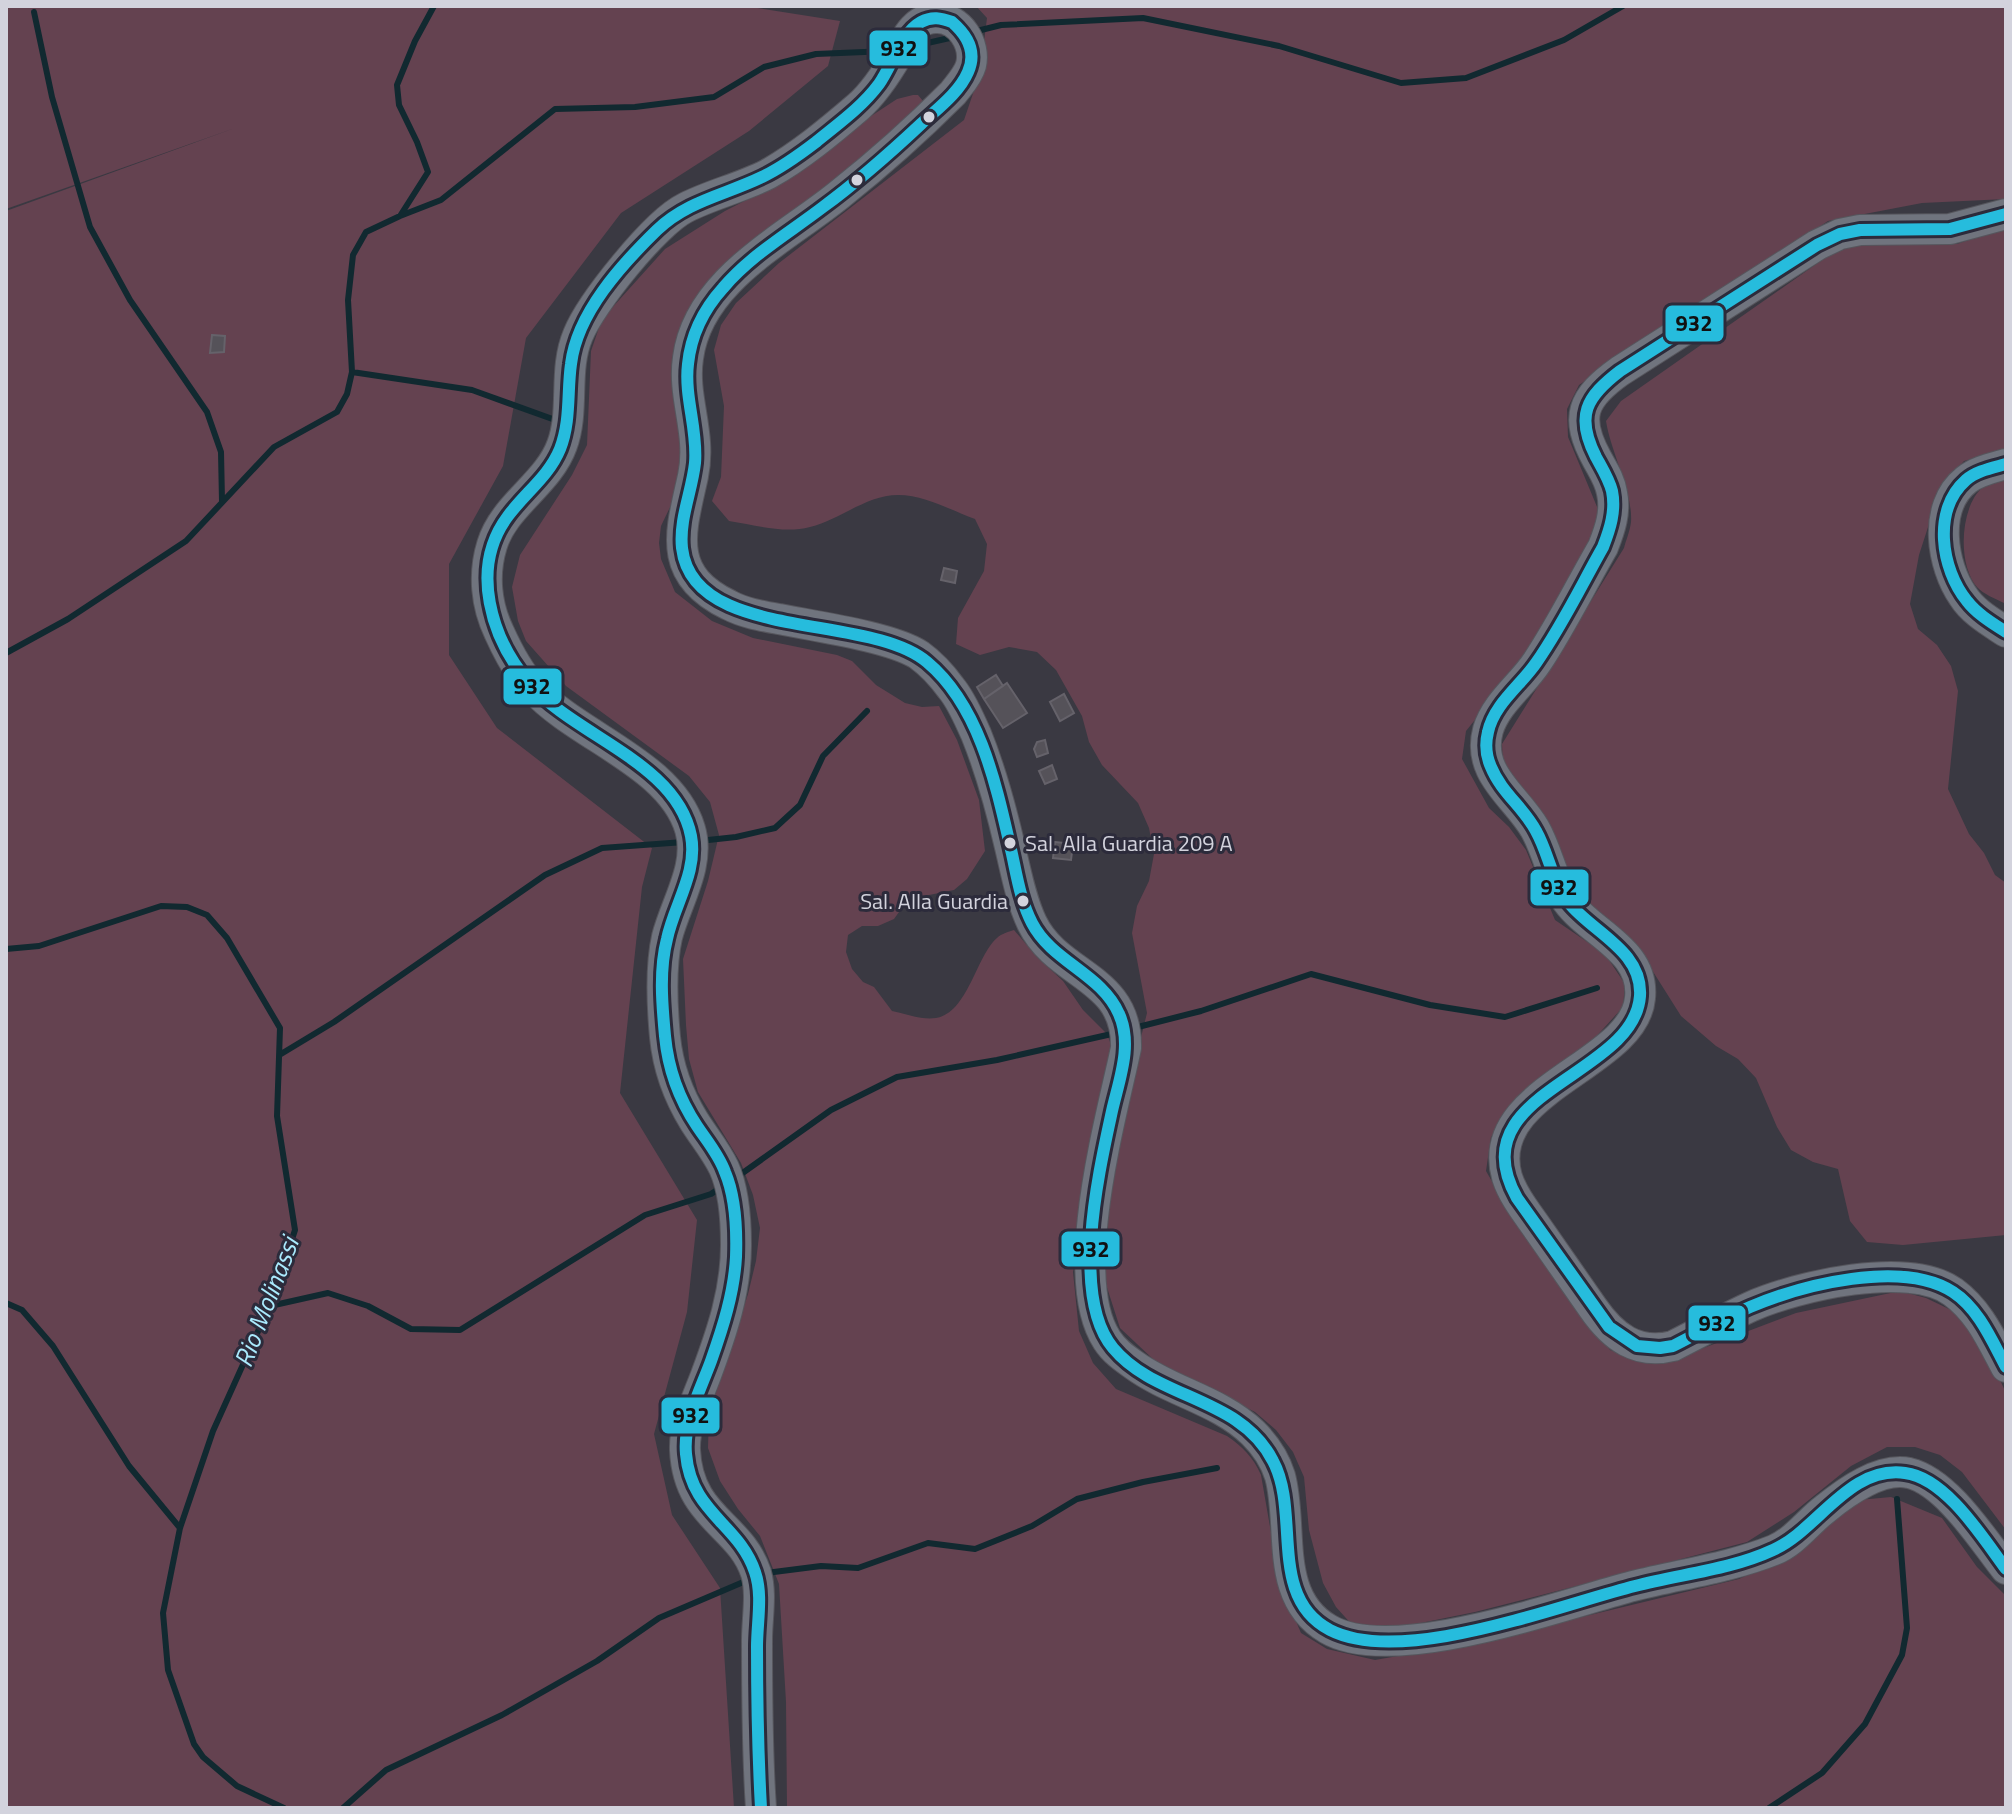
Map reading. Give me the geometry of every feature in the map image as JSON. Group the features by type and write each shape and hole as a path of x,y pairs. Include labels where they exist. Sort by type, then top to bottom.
{"main road":[{"path":"761,1808 757,1752 759,1588 754,1566 748,1557 702,1506 693,1488 685,1454 691,1415 731,1303 736,1246 727,1174 679,1095 669,1064 665,1036 663,969 666,942 688,876 693,850 690,829 682,810 658,780 591,735 533,689 516,666 495,624 487,585 487,564 499,526 554,460 563,443 571,353 580,328 648,239 662,223 683,209 742,187 800,153 864,102 886,74 910,33 920,22 935,17 947,19 958,26 972,47 972,62 966,77 953,93 841,194 756,257 706,307 688,358 687,379 697,435 696,462 680,532 681,548 686,566 698,583 731,607 897,645 919,655 953,689 967,715 994,781 1017,876 1033,925 1046,943 1114,1000 1127,1031 1097,1183 1091,1245 1095,1310 1107,1340 1115,1351 1137,1368 1219,1409 1258,1438 1269,1452 1280,1478 1290,1570 1295,1587 1303,1604 1315,1618 1329,1630 1348,1637 1384,1640 1452,1634 1734,1563 1778,1548 1826,1508 1869,1480 1889,1473 1908,1473 1927,1481 1945,1495 2006,1569"},
{"path":"2006,214 1950,229 1860,230 1840,234 1817,245 1601,384 1585,408 1583,424 1586,437 1612,489 1614,515 1608,534 1537,663 1495,713 1485,745 1495,780 1535,829 1567,900 1589,924 1629,957 1640,983 1641,997 1631,1021 1607,1047 1539,1097 1521,1116 1514,1126 1505,1154 1508,1179 1519,1202 1602,1322 1635,1347 1659,1349 1673,1346 1752,1306 1795,1290 1839,1282 1912,1276 1950,1290 1967,1305 1984,1325 2006,1367"},
{"path":"2006,464 1965,481 1948,508 1944,526 1947,563 1964,598 2006,632"}],"shaded area":[{"path":"6,6 745,6 840,21 828,66 749,131 621,213 526,338 503,466 449,564 449,655 497,728 652,848 642,887 620,1093 697,1220 687,1312 654,1434 672,1515 720,1588 734,1808 6,1808 6,211 235,128 6,209"},
{"path":"976,6 2006,6 2006,199 1922,203 1828,221 1579,385 1567,409 1568,437 1600,514 1592,540 1519,665 1466,731 1462,759 1489,808 1509,827 1526,850 1555,920 1605,954 1625,984 1623,1007 1594,1039 1518,1107 1491,1137 1486,1171 1509,1211 1610,1350 1636,1360 1664,1363 1796,1313 1900,1291 1926,1298 1951,1310 1972,1330 1988,1354 2006,1393 2006,1530 1962,1472 1940,1455 1915,1447 1887,1447 1851,1466 1794,1512 1747,1542 1475,1612 1381,1631 1354,1627 1336,1607 1323,1583 1309,1530 1304,1477 1293,1452 1276,1430 1255,1412 1154,1360 1120,1328 1102,1272 1101,1199 1147,1013 1132,933 1137,906 1149,881 1154,854 1149,828 1138,803 1102,765 1089,742 1082,716 1056,670 1037,652 1009,647 980,655 956,644 958,618 984,571 987,544 975,519 928,500 898,495 864,503 821,524 800,529 780,529 729,521 712,501 721,477 724,406 714,350 721,325 736,303 779,263 964,120 980,73 987,18"},
{"path":"918,95 923,101 923,111 690,313 673,352 674,394 687,447 683,480 661,526 661,559 675,592 712,621 753,638 837,655 852,661 876,685 905,703 922,707 939,706 957,740 979,800 985,851 967,879 954,890 919,897 904,905 894,919 878,926 862,926 848,935 846,952 852,969 863,982 874,987 892,1011 936,1018 956,1006 997,938 1014,930 1063,981 1083,1010 1107,1034 1113,1050 1112,1068 1073,1272 1079,1331 1093,1363 1116,1389 1227,1436 1247,1453 1261,1475 1280,1584 1301,1633 1327,1649 1375,1660 1483,1641 1739,1579 1795,1552 1859,1500 1891,1497 1942,1518 1977,1567 2006,1596 2006,1808 787,1808 786,1702 779,1584 760,1536 720,1481 708,1448 709,1414 748,1294 760,1228 753,1195 741,1163 698,1092 689,1059 683,959 719,835 710,802 689,776 566,686 526,641 518,621 512,587 520,555 572,475 587,445 591,351 602,319 665,249 725,211 776,185 897,99"},
{"path":"2006,227 2006,450 1964,461 1941,487 1919,555 1910,604 1918,629 1937,645 1951,666 1958,691 1948,789 1969,834 1984,853 1995,875 2006,883 2006,1235 1903,1245 1867,1242 1850,1221 1838,1169 1813,1162 1791,1150 1777,1127 1756,1078 1738,1059 1716,1046 1681,1016 1640,951 1584,905 1503,770 1502,744 1624,548 1631,510 1606,421 1621,401 1832,253 1873,240 1957,244"},
{"path":"2006,476 2004,603 1980,590 1971,577 1966,564 1964,536 1975,496 1985,485"}],"building":[{"path":"212,335 225,336 224,352 210,353"},
{"path":"944,568 957,571 955,583 941,580"},
{"path":"996,675 1003,686 984,699 977,687"},
{"path":"1007,683 1027,713 1003,728 984,699"},
{"path":"1064,694 1074,713 1060,721 1050,702"},
{"path":"1045,740 1048,753 1037,757 1034,749 1037,742"},
{"path":"1052,765 1057,779 1045,784 1039,771"},
{"path":"1055,842 1073,844 1071,860 1053,858"}],"waterway":[{"path":"6,653 68,619 186,541 274,447 337,412 347,394 352,372 348,300 353,255 366,232 400,216 428,172 399,105 397,85 434,6"},
{"path":"973,32 1001,25 1143,18 1279,46 1401,83 1466,78 1564,40 1623,6"},
{"path":"34,12 52,97 90,227 130,300 207,412 221,452 222,501"},
{"path":"914,46 954,37"},
{"path":"400,216 441,200 555,109 635,107 714,97 764,67 816,54 888,51"},
{"path":"352,372 472,390 558,421"},
{"path":"699,841 775,828 800,805 823,756 867,711"},
{"path":"281,1054 334,1022 545,875 602,848 684,842"},
{"name":"Rio Molinassi","path":"6,949 39,946 161,906 187,907 207,915 227,938 280,1028 277,1116 295,1230 273,1298 213,1431 180,1528 163,1613 168,1670 194,1744 203,1757 237,1786 284,1808"},
{"path":"1134,1028 1201,1011 1311,974 1430,1005 1505,1017 1597,988"},
{"path":"737,1177 831,1110 897,1077 997,1060 1116,1033"},
{"path":"270,1306 328,1293 368,1306 411,1329 460,1330 645,1215 711,1194 720,1188"},
{"path":"6,1303 22,1310 53,1346 129,1466 180,1528"},
{"path":"766,1573 821,1566 858,1568 928,1543 975,1549 1032,1526 1077,1499 1217,1468"},
{"path":"1769,1808 1822,1773 1865,1724 1902,1655 1907,1628 1897,1499"},
{"path":"343,1808 386,1770 502,1715 597,1661 659,1618 748,1580"}],"transit line":[{"name":"932","path":"761,1808 757,1581 748,1556 697,1491 686,1454 690,1418 727,1310 736,1246 735,1214 729,1182 720,1160 680,1094 665,1036 662,999 664,951 688,875 691,836 682,811 666,789 622,752 549,702 516,666 496,625 490,603 490,558 496,536 508,516 543,476 560,449 566,428 575,345 592,308 616,274 669,220 694,205 776,170 841,122 879,84 908,34 929,19 952,22 969,44 971,65 959,87 861,178 746,265 716,296 704,314 692,343 688,364 695,463 682,526 682,548 693,578 717,599 749,613 865,636 900,647 927,662 946,681 974,725 993,777 1020,889 1032,923 1052,948 1101,988 1111,1000 1123,1026 1125,1050 1095,1199 1090,1266 1100,1325 1113,1348 1131,1365 1219,1410 1240,1423 1258,1440 1273,1461 1281,1482 1288,1553 1298,1597 1311,1615 1330,1630 1361,1640 1397,1641 1481,1629 1635,1586 1757,1557 1789,1541 1850,1489 1885,1473 1920,1477 1949,1497 2006,1569"},
{"name":"932","path":"2006,214 1950,229 1860,230 1840,234 1817,245 1608,380 1592,399 1585,419 1590,443 1612,491 1613,513 1608,533 1545,649 1496,712 1486,745 1495,776 1536,831 1563,895 1625,954 1639,980 1640,996 1631,1024 1610,1047 1528,1109 1510,1133 1505,1162 1517,1198 1609,1327 1637,1346 1673,1346 1740,1311 1796,1291 1852,1279 1907,1277 1932,1282 1962,1299 1984,1326 2006,1367"},
{"name":"932","path":"2006,464 1974,474 1955,492 1948,507 1944,540 1946,557 1958,588 1975,610 2006,632"}],"place":[{"name":"Sal. Alla Guardia 209 A","path":"1010,843"},
{"name":"Sal. Alla Guardia","path":"1023,901"}]}
